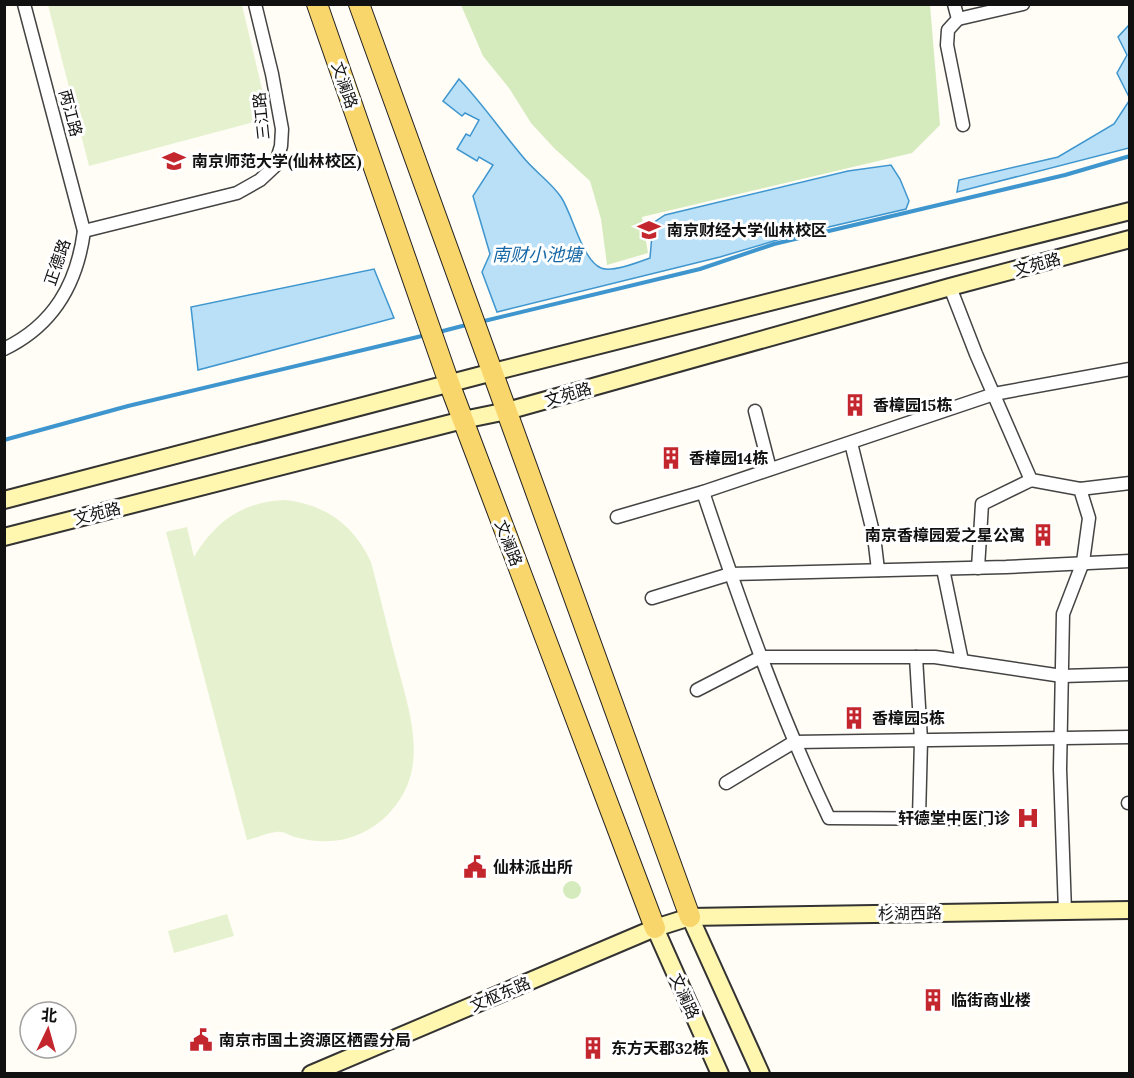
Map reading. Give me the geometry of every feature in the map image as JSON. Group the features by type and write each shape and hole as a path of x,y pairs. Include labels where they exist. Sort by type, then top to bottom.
{"main road":[{"name":"文澜路","path":"317,4 449,383 655,928 720,1074"},
{"path":"359,4 690,917 761,1074"},
{"name":"文苑路","path":"4,500 449,383 1130,212"},
{"name":"文苑路","path":"4,537 463,420 507,411 1130,239"},
{"name":"杉湖西路","path":"690,917 1130,910"},
{"name":"文枢东路","path":"311,1074 655,928 690,917"}],"street":[{"name":"两江路","path":"24,4 84,231"},
{"name":"三江路","path":"84,231 237,193 260,180 275,166 281,146 282,129 272,74 255,4"},
{"path":"954,4 958,19"},
{"path":"963,125 947,45 948,30 958,19 1023,4"},
{"name":"正德路","path":"4,349 43,324 68,290 81,251 84,231"},
{"path":"950,287 1031,480"},
{"path":"617,517 703,492 994,394 1130,369"},
{"path":"755,411 770,469"},
{"path":"851,443 874,536 878,570"},
{"path":"978,568 982,504 1031,480 1080,489 1130,483"},
{"path":"1065,912 1060,737 1063,614 1083,562 1089,518 1080,489"},
{"path":"703,492 761,657 794,742 829,818 987,819"},
{"path":"652,598 730,574 978,568 1130,561"},
{"path":"943,569 962,661"},
{"path":"698,690 761,657 935,657 1062,676 1130,674"},
{"path":"915,657 921,740 920,818"},
{"path":"726,783 794,742 1130,737"}],"green space":[{"path":"48,5 242,5 269,118 89,166"},
{"path":"461,5 930,5 940,125 912,153 642,217 648,253 607,265 601,219 590,181 531,123 509,88 483,56"},
{"path":"286,500 314,507 337,519 356,537 371,562 407,702 414,740 410,777 403,794 391,811 366,831 336,841 308,840 284,832 270,833 247,840 166,532 187,527 194,557 211,533 232,515 257,504"},
{"path":"572,881 578,884 581,890 578,896 572,899 566,896 563,890 566,884"},
{"path":"227,914 234,936 174,953 168,931"}],"water":[{"path":"1129,25 1129,97 1117,73 1127,55 1118,37"},
{"name":"南财小池塘","path":"459,79 527,162 561,197 588,256 601,268 618,268 650,258 653,223 665,215 848,171 891,165 909,201 906,209 794,235 720,257 497,312 482,272 490,254 473,196 493,165 479,157 477,161 457,149 466,134 470,136 479,120 465,113 462,116 443,101"},
{"path":"1129,101 1129,148 957,192 959,180 1058,157 1114,124"},
{"path":"374,269 394,318 198,370 191,307"}],"waterway":[{"path":"480,322 700,269 774,244 1065,175 1130,156"},
{"path":"439,332 470,324"},
{"path":"4,440 128,406 426,335"}],"place":[{"name":"南京师范大学(仙林校区)","path":"174,161"},
{"name":"南京财经大学仙林校区","path":"649,230"},
{"name":"香樟园15栋","path":"855,405"},
{"name":"香樟园14栋","path":"671,458"},
{"name":"南京香樟园爱之星公寓","path":"1043,535"},
{"name":"香樟园5栋","path":"854,718"},
{"name":"轩德堂中医门诊","path":"1028,818"},
{"name":"仙林派出所","path":"475,867"},
{"name":"临街商业楼","path":"933,1000"},
{"name":"南京市国土资源区栖霞分局","path":"201,1040"},
{"name":"东方天郡32栋","path":"593,1048"}]}
